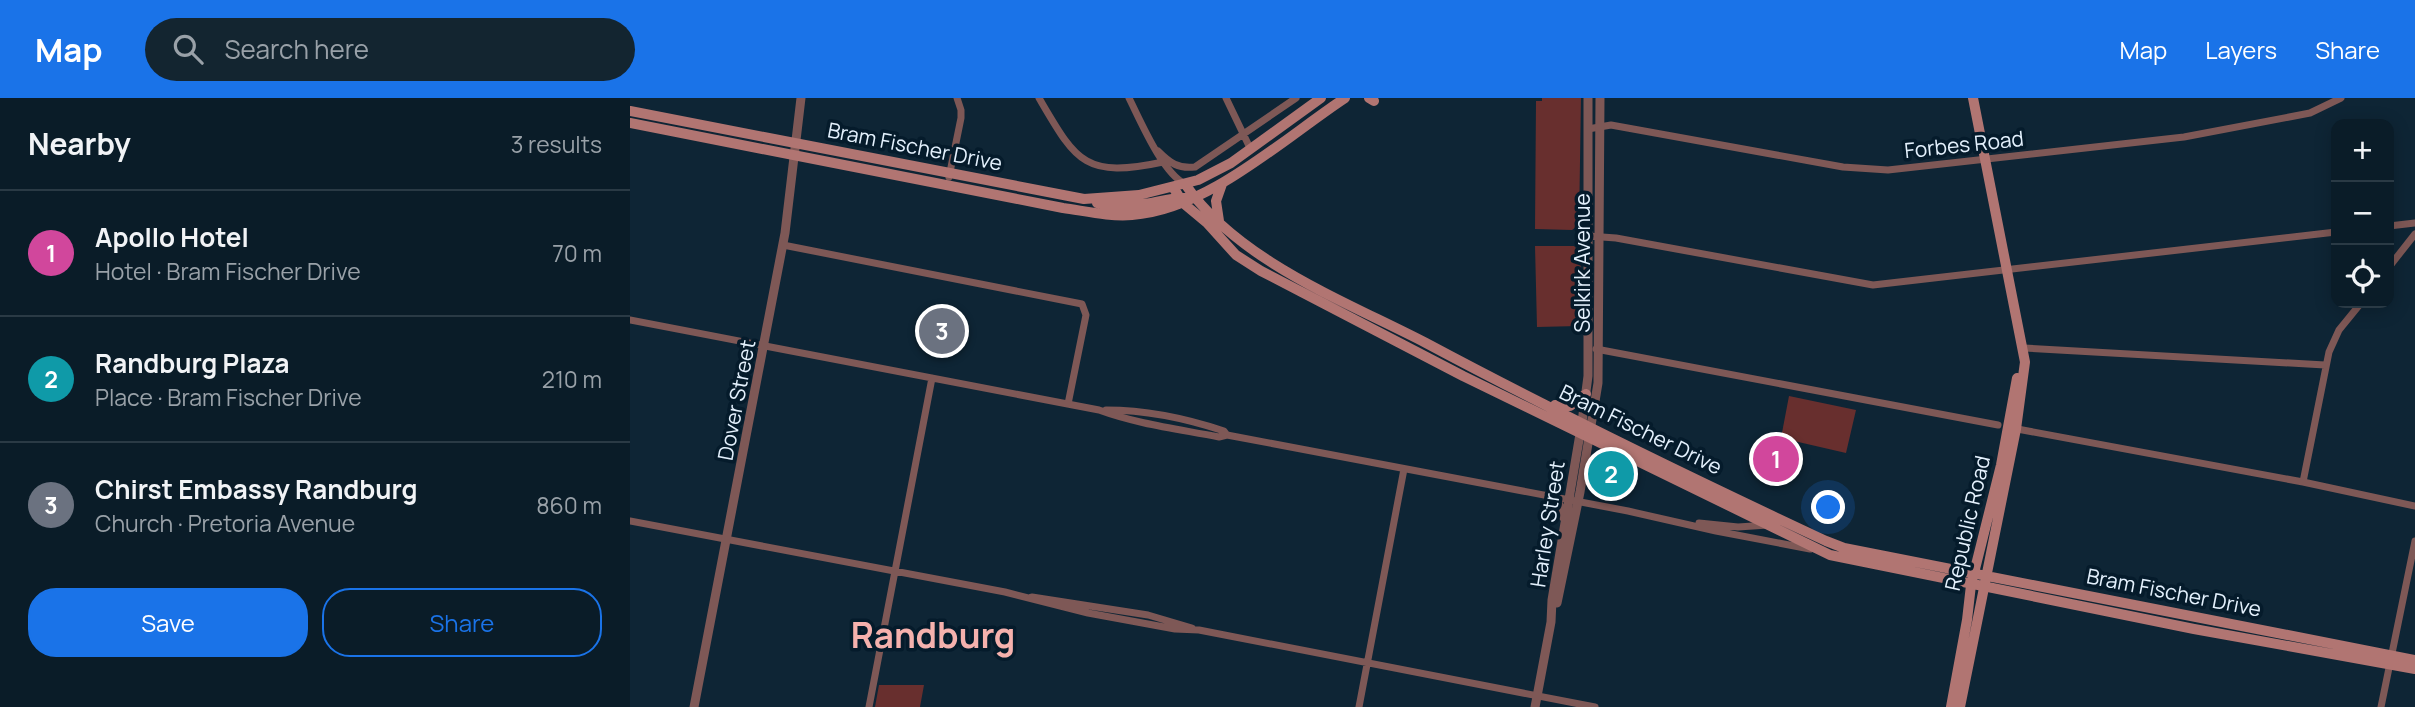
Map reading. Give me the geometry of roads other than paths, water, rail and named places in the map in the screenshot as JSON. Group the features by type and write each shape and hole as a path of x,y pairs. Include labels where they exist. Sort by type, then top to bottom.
{"main road":[{"path":"1179,185 1213,173 1231,163 1321,98"},
{"path":"1084,199 1115,206 1195,199 1222,184 1345,98"},
{"name":"Republic Road","path":"1951,707 1973,572 2024,348 1973,98"},
{"name":"Bram Fischer Drive","path":"630,111 1084,199 1139,195 1179,185"},
{"name":"Bram Fischer Drive","path":"630,123 1063,208 1130,216 1169,209 1181,201"},
{"path":"1219,221 1216,201 1222,184"},
{"name":"Bram Fischer Drive","path":"1179,185 1266,261 1542,402 1586,430 1821,551 1842,558 1971,585 2390,661 2415,660"},
{"name":"Bram Fischer Drive","path":"1179,185 1181,201 1207,223 1236,255 1261,271 1463,376 1844,548 1973,572 2390,661 2415,669"},
{"path":"1169,209 1188,215 1236,255"},
{"path":"1542,402 1570,406 1586,394"},
{"name":"Republic Road","path":"1960,707 1987,575 2007,427"}],"street":[{"name":"Dover Street","path":"694,707 783,245 801,98"},
{"path":"948,185 961,118 957,98"},
{"path":"1039,98 1065,143 1077,156 1101,167 1163,162"},
{"path":"1129,98 1163,162 1179,185"},
{"path":"1226,98 1250,148"},
{"path":"1158,151 1174,165 1184,169 1195,167 1296,98"},
{"name":"Selkirk Avenue","path":"1586,430 1588,98"},
{"name":"Selkirk Avenue","path":"1586,430 1598,383 1600,349 1600,98"},
{"name":"Forbes Road","path":"1588,129 1611,125 1868,170 1905,169 2184,137 2310,113 2341,98"},
{"path":"2394,225 2415,223"},
{"path":"1588,236 1866,284 2331,233"},
{"path":"2394,261 2415,234"},
{"path":"783,245 1079,302 1086,315 1068,404"},
{"path":"2303,482 2325,365 2339,330 2357,308"},
{"path":"630,320 1098,410 1166,417 1222,430 1227,435 1821,551"},
{"path":"2024,348 2325,365"},
{"path":"1588,349 1600,349 2303,482 2415,506"},
{"path":"869,707 932,378"},
{"name":"Harley Street","path":"1535,707 1551,622 1561,589 1586,430"},
{"path":"1359,707 1404,469"},
{"path":"1553,498 1561,509 1565,523"},
{"name":"Harley Street","path":"1551,622 1565,523 1573,501"},
{"path":"630,521 1028,597 1049,598 1169,619 1199,631 1595,707"},
{"path":"1678,521 1738,527 1787,523"},
{"path":"2381,707 2415,541"}],"place":[{"name":"Chirst Embassy Randburg","path":"942,331"},
{"name":"Apollo Hotel","path":"1776,459"},
{"name":"Randburg Plaza","path":"1611,474"}],"district":[{"name":"Randburg","path":"933,635"}]}
